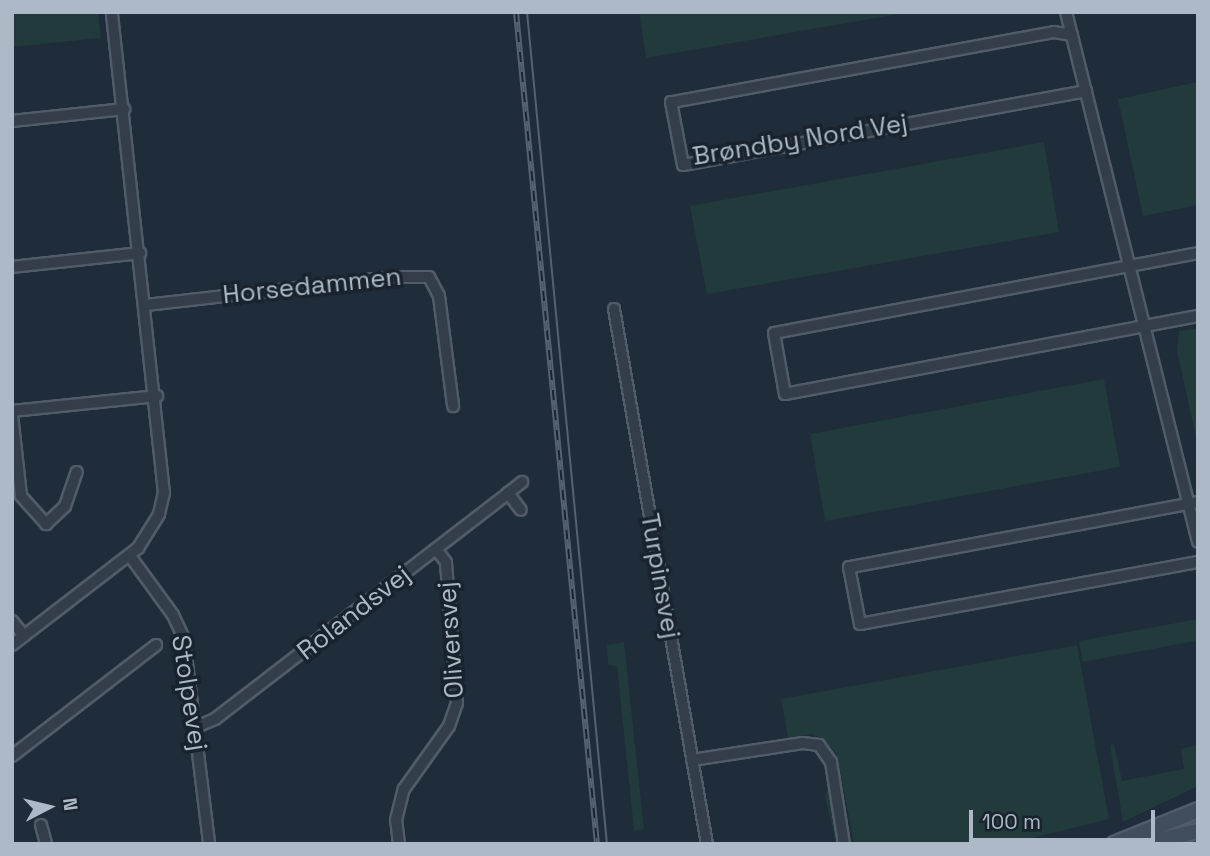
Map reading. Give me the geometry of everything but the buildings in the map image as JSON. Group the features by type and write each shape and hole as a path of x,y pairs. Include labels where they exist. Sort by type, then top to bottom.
{"street":[{"path":"12,645 130,556 150,533 164,493 157,396 112,12"},
{"path":"1066,12 1144,326 1193,503 1198,542"},
{"name":"Brøndby Nord Vej","path":"1072,35 1054,32 671,102 683,164 1086,91"},
{"path":"12,121 124,109"},
{"path":"12,267 140,253"},
{"path":"1198,253 774,333 785,394 1198,316"},
{"name":"Horsedammen","path":"146,305 390,277 429,277 439,296 453,405"},
{"name":"Turpinsvej","path":"614,309 707,844"},
{"path":"76,472 65,506 46,524 21,496 12,413 157,396"},
{"name":"Rolandsvej","path":"196,727 215,719 522,482"},
{"path":"508,493 521,510"},
{"path":"1193,503 849,567 860,624 1198,562"},
{"name":"Oliversvej","path":"399,844 396,820 404,789 449,726 457,702 446,562 436,549"},
{"name":"Stolpevej","path":"130,556 182,630 209,844"},
{"path":"12,621 24,636"},
{"path":"12,740 16,753 156,645"},
{"path":"692,760 803,743 819,745 831,762 844,844"},
{"path":"1114,844 1198,810"},
{"path":"41,825 46,844"},
{"path":"1142,844 1198,831"}],"green space":[{"path":"12,12 98,12 101,38 12,47"},
{"path":"639,12 911,12 646,58"},
{"path":"1198,82 1198,205 1143,216 1118,99"},
{"path":"1044,142 1059,232 707,294 690,206"},
{"path":"1198,328 1198,447 1177,351 1179,331"},
{"path":"1104,379 1120,467 825,521 810,434"},
{"path":"1198,619 1198,651 1195,641 1083,662 1079,641"},
{"path":"624,642 644,829 634,831 617,666 608,665 607,645"},
{"path":"1077,645 1109,819 1008,844 854,844 837,754 822,738 811,734 788,738 781,699"},
{"path":"1114,744 1122,781 1184,769 1181,749 1198,745 1198,786 1123,822 1110,745"},
{"path":"828,788 836,844 825,796"}],"tram line":[{"path":"527,12 607,844"}],"railway":[{"path":"516,12 597,844"}]}
